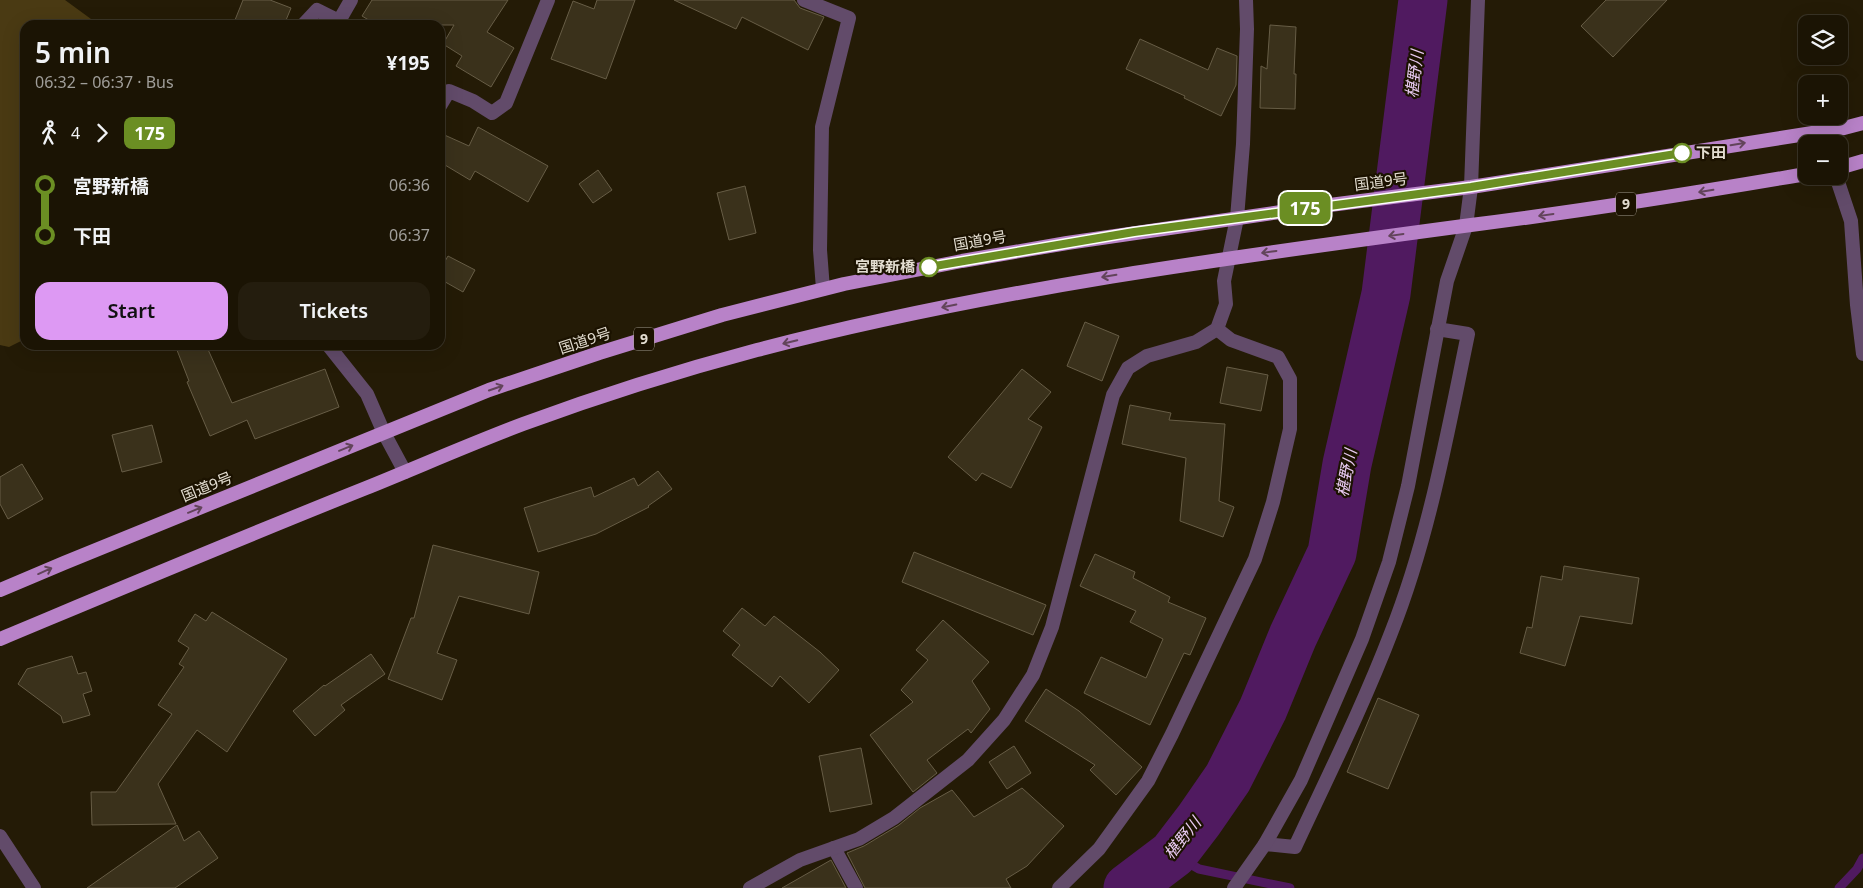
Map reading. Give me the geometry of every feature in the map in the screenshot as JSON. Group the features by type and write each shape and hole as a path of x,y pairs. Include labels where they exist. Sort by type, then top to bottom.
{"highway":[{"name":"国道9号","path":"0,590 489,390 599,353 722,315 823,289 1066,243 1322,206 1471,187 1863,123"},
{"path":"1848,165 1863,161"},
{"name":"9","path":"0,640 207,552 539,419 626,389 754,351 879,321 1101,277 1318,245 1621,204 1798,175"}],"street":[{"path":"343,20 351,0"},
{"path":"445,88 473,101 492,113 506,103 548,0"},
{"path":"804,0 849,18 822,127 820,250 823,289"},
{"path":"750,888 800,860 858,839 894,818 968,760 1004,720 1033,675 1052,627 1113,395 1128,368 1147,356 1196,342 1217,329 1226,304 1224,281 1238,218 1243,144 1247,29 1246,0"},
{"path":"1234,888 1265,844 1301,780 1362,639 1390,562 1408,486 1447,281 1466,226 1471,187 1478,0"},
{"path":"308,20 317,10 336,20"},
{"path":"1839,185 1851,221 1857,305 1863,354"},
{"path":"1059,888 1099,849 1148,781 1177,726 1255,559 1273,502 1290,429 1290,379 1278,357 1231,340 1217,329"},
{"path":"1265,844 1296,847 1392,633 1431,510 1468,334 1437,329"},
{"path":"332,350 367,394 384,433 405,472"},
{"path":"0,836 34,888"},
{"path":"834,848 856,888"}],"shaded area":[{"path":"0,0 65,0 91,20 20,20 20,342 9,347 0,345"}],"building":[{"path":"243,0 270,0 291,8 286,20 235,20"},
{"path":"372,0 508,0 487,32 514,48 491,87 456,66 462,56 445,45 445,41 454,25 445,25 445,20 369,20 362,16"},
{"path":"597,0 635,0 606,79 551,59 573,1 594,9"},
{"path":"674,0 794,0 800,8 824,17 808,50 742,17 736,29"},
{"path":"1606,0 1667,0 1613,57 1581,26"},
{"path":"1270,25 1296,27 1295,109 1260,108 1261,66 1267,69"},
{"path":"1140,39 1208,70 1217,48 1237,56 1236,85 1221,116 1184,98 1185,96 1126,69"},
{"path":"478,127 548,166 528,202 475,171 470,180 445,165 445,135 469,146"},
{"path":"598,170 612,190 593,203 579,184"},
{"path":"745,186 756,233 729,240 717,193"},
{"path":"448,256 475,270 463,292 445,282 445,261"},
{"path":"1085,322 1119,336 1102,381 1067,366"},
{"path":"177,350 208,350 232,403 325,369 339,407 255,439 247,420 210,436 187,382 189,381"},
{"path":"1227,367 1268,375 1261,411 1220,403"},
{"path":"1022,369 1051,392 1028,419 1042,427 1011,488 982,473 976,481 948,457"},
{"path":"1130,405 1171,413 1169,420 1225,424 1219,501 1234,507 1223,537 1180,521 1186,458 1122,444"},
{"path":"152,425 162,462 122,472 112,435"},
{"path":"22,464 43,499 8,519 0,504 0,477"},
{"path":"658,471 672,489 649,507 596,534 538,552 524,508 591,487 594,497 634,478 638,486"},
{"path":"433,545 539,572 529,614 459,596 437,653 457,660 442,700 388,679 411,618 414,618"},
{"path":"914,552 1046,605 1033,635 902,582"},
{"path":"1095,554 1135,572 1133,578 1170,597 1168,602 1206,618 1190,655 1184,653 1150,725 1084,693 1101,657 1146,678 1163,639 1130,622 1136,611 1080,586"},
{"path":"1564,566 1639,578 1632,624 1580,616 1565,666 1520,653 1527,627 1532,628 1541,576 1562,580"},
{"path":"742,608 765,626 774,616 820,652 839,670 809,703 780,676 772,687 732,655 740,645 723,631"},
{"path":"212,612 287,659 227,752 197,730 158,784 176,824 92,825 91,792 116,792 172,714 158,705 184,667 179,664 189,648 178,641 195,614 206,621"},
{"path":"943,620 989,662 972,681 990,709 971,733 968,729 927,760 937,773 913,792 870,735 913,702 901,690 928,660 916,650"},
{"path":"371,654 385,674 341,705 345,710 315,736 293,711 324,685"},
{"path":"72,656 78,674 86,672 92,691 83,694 90,715 63,723 61,716 18,684 27,669"},
{"path":"1046,689 1079,711 1142,767 1116,795 1090,770 1095,765 1025,721"},
{"path":"1378,698 1419,715 1388,789 1347,772"},
{"path":"1014,746 1031,773 1007,789 989,762"},
{"path":"861,748 872,804 830,812 819,756"},
{"path":"1022,788 1064,826 1027,866 1006,879 1011,888 865,888 847,853 864,846 899,825 920,808 952,790 974,817"},
{"path":"177,825 184,841 199,831 218,858 175,888 87,888"},
{"path":"831,860 846,888 782,888"}],"waterway":[{"name":"椹野川","path":"1128,888 1173,854 1228,778 1263,709 1293,636 1332,553 1347,464 1386,294 1423,0"},
{"path":"1173,854 1199,869 1290,888"},
{"path":"1839,888 1857,869 1863,858"}],"bus line":[{"name":"175","path":"929,267 1134,232 1471,187 1682,153"}],"place":[{"name":"下田","path":"1682,153"},
{"name":"宮野新橋","path":"929,267"}]}
